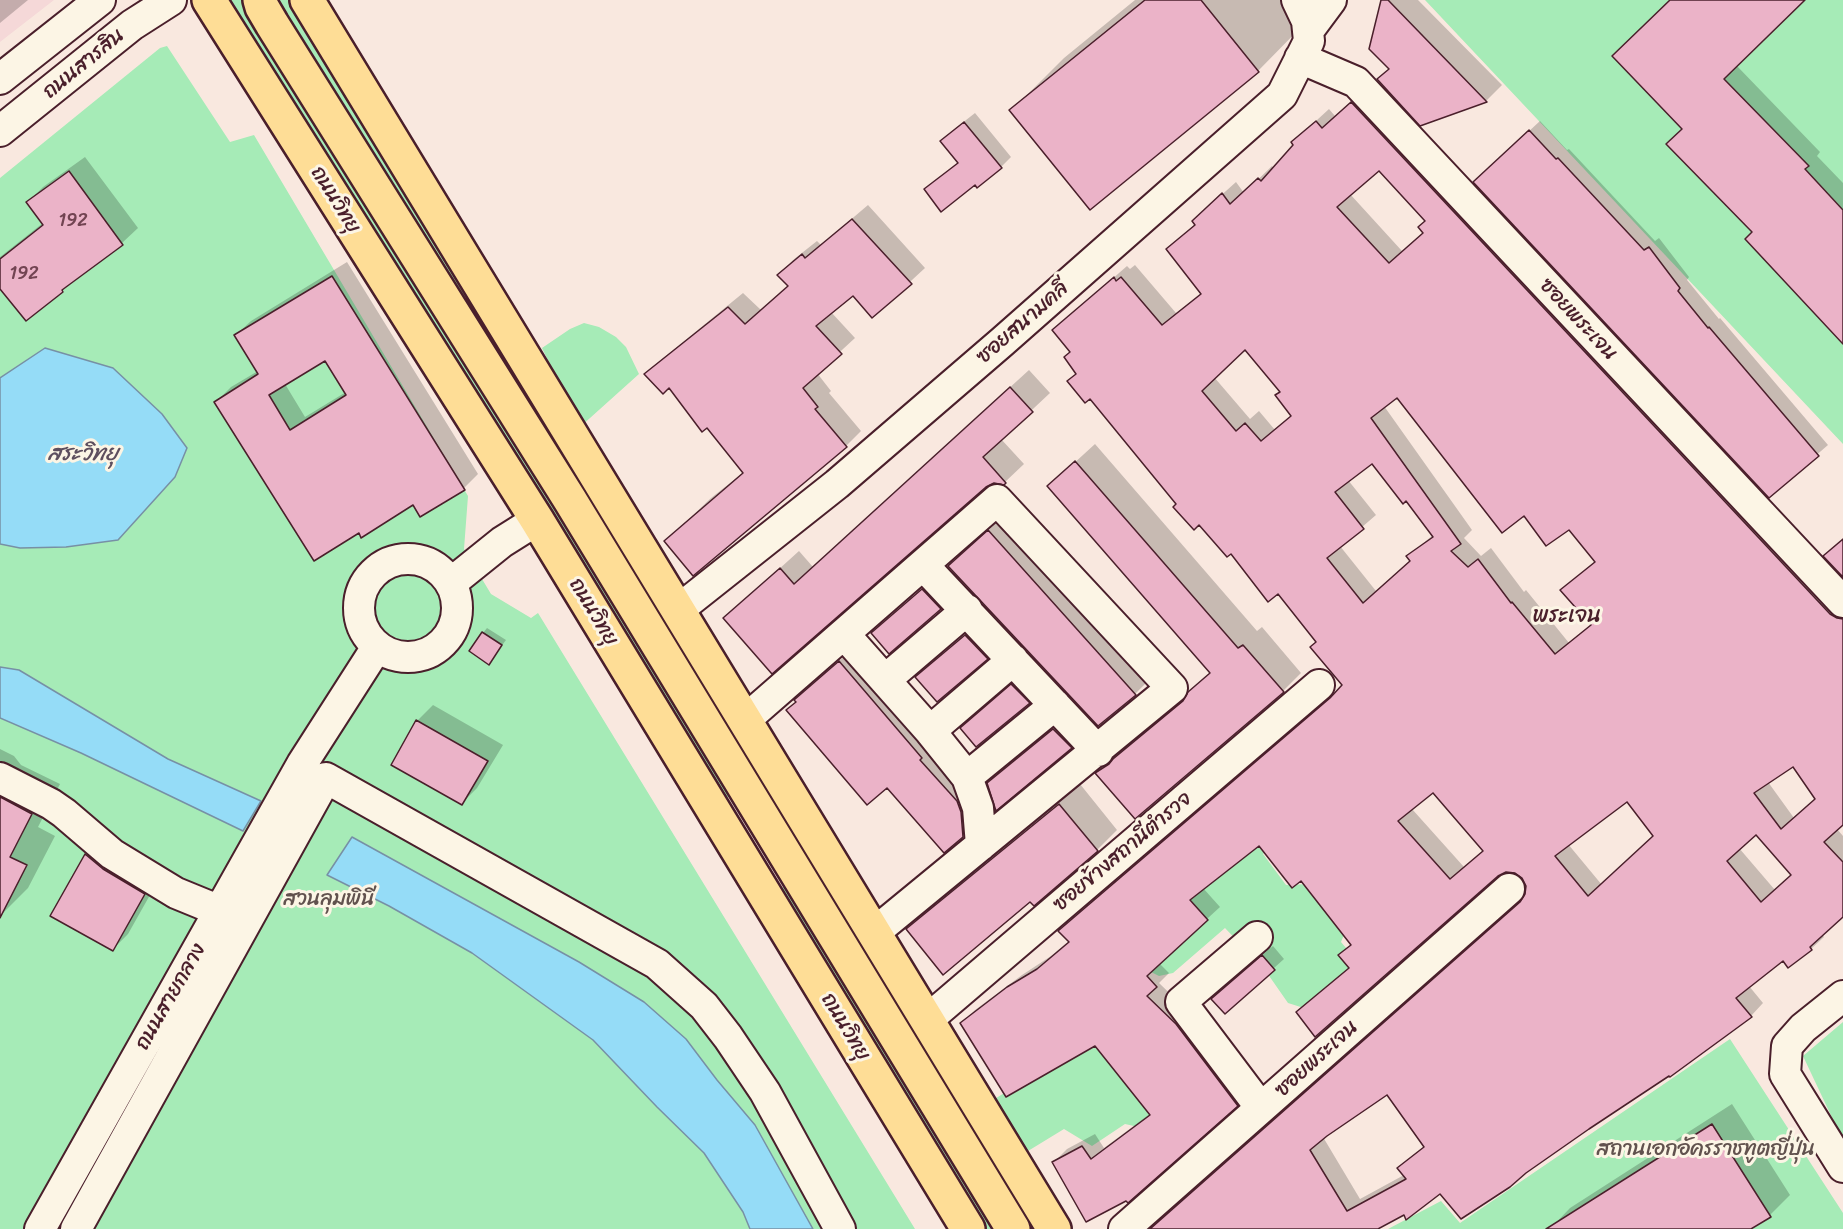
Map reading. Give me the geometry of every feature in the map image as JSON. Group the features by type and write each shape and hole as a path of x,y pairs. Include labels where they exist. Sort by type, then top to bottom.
{"main road":[{"name":"ถนนวิทยุ","path":"209,0 537,520 968,1229"},
{"name":"ถนนวิทยุ","path":"261,0 262,7 272,24 570,500 1013,1229"},
{"path":"307,0 1054,1229"},
{"path":"570,500 598,480"},
{"path":"732,841 795,802"}],"street":[{"name":"ถนนสารสิน","path":"0,79 100,0"},
{"name":"ถนนสารสิน","path":"0,131 132,25 171,0"},
{"name":"ซอยสนามคลี","path":"678,610 837,484 1282,95 1304,44 1331,0"},
{"path":"1291,1 1307,21 1304,44"},
{"name":"ซอยพระเจน","path":"1304,44 1356,82 1843,602"},
{"path":"745,720 997,500 1172,688 875,932"},
{"path":"451,583 502,542 537,520"},
{"path":"412,558 427,562 440,570 451,583 457,599 457,616 452,632 440,646 425,655 409,658 392,655 376,647 366,635 358,608 362,590 370,577 382,566 396,560 412,558"},
{"path":"923,565 1098,751"},
{"path":"885,680 967,610"},
{"path":"843,634 930,731 967,777 978,808 981,845"},
{"name":"ถนนสายกลาง","path":"40,1229 160,1046 314,771 376,647"},
{"path":"930,731 1013,660"},
{"name":"ซอยข้างสถานีตำรวจ","path":"927,1020 1319,685"},
{"path":"967,777 1055,705"},
{"path":"314,771 657,964 704,1006 728,1037 765,1092 840,1229"},
{"path":"0,778 51,804 112,854 176,893 231,920"},
{"name":"ซอยพระเจน","path":"1124,1229 1509,889"},
{"path":"1257,937 1181,1002 1261,1108"},
{"path":"1843,996 1803,1028 1787,1046 1785,1074 1843,1167"},
{"name":"ถนนสายกลาง","path":"76,1229 160,1046"}],"shaded area":[{"path":"0,0 54,0 0,42"}],"green space":[{"path":"229,0 246,0 732,790 730,797 724,797 561,531"},
{"path":"277,0 291,0 556,435 552,440 544,434"},
{"path":"1425,0 1843,0 1843,444"},
{"name":"สวนลุมพินี","path":"167,46 230,142 254,135 468,496 464,549 491,594 531,618 538,613 915,1229 0,1229 0,178 160,48"},
{"path":"584,323 599,327 616,337 626,347 639,374 580,427 542,348 570,329"},
{"path":"612,531 763,780 756,782 606,535"},
{"path":"1285,834 1263,854 1286,885 1310,884 1348,925 1341,942 1368,974 1375,1000 1356,1015 1326,1015 1288,1003 1265,970 1225,928 1173,973 1159,976 1147,970 1159,885"},
{"path":"788,883 807,901 815,935 1002,1229 986,1229 849,1000 780,894 782,888"},
{"path":"1843,1022 1843,1141 1803,1056"},
{"path":"1115,1035 1188,1110 1152,1130 1125,1124 1092,1146 1064,1129 1028,1151 993,1100 1083,1044"},
{"name":"สถานเอกอัครราชทูตญี่ปุ่น","path":"1730,1039 1843,1213 1843,1229 1388,1229 1441,1201 1460,1223"}],"water":[{"name":"สระวิทยุ","path":"45,348 113,368 162,414 187,448 175,477 118,540 66,547 20,548 0,544 0,378"},
{"path":"0,667 19,670 168,759 261,801 243,831 81,753 0,718"},
{"path":"352,837 579,962 644,1002 686,1039 755,1125 813,1229 750,1229 743,1212 704,1153 593,1040 472,953 389,906 327,875"}],"building":[{"path":"1145,0 1201,0 1259,72 1090,210 1009,110"},
{"path":"1381,0 1388,0 1487,102 1420,126 1377,79 1389,69 1369,49"},
{"path":"1670,0 1805,0 1724,79 1809,166 1805,169 1843,210 1843,344 1745,239 1752,232 1666,144 1682,129 1612,56"},
{"path":"1351,102 1830,614 1843,619 1843,825 1824,842 1843,862 1843,917 1810,947 1812,950 1788,968 1783,961 1736,998 1752,1017 1670,1077 1589,1129 1526,1173 1510,1187 1461,1219 1440,1194 1406,1220 1404,1215 1378,1229 1150,1229 1520,902 1525,894 1526,886 1522,878 1515,873 1506,872 1498,876 1315,1037 1296,1012 1349,968 1338,955 1351,945 1301,881 1292,888 1259,846 1190,900 1208,920 1147,976 1157,987 1147,996 1176,1024 1238,1106 1128,1203 1126,1201 1086,1222 1052,1162 1082,1146 1091,1159 1150,1115 1095,1046 1006,1097 960,1023 1007,987 1037,969 1069,942 1058,931 1330,698 1342,685 1310,647 1316,642 1278,594 1268,602 1231,554 1227,557 1199,525 1194,530 1173,507 1176,504 1090,399 1085,403 1067,381 1076,374 1064,357 1070,352 1052,330 1114,277 1116,281 1121,277 1162,325 1201,294 1166,249 1195,225 1192,221 1222,193 1230,204 1258,178 1261,181 1293,145 1291,142 1316,121 1322,128","holes":["1379,171 1425,221 1418,227 1423,233 1389,263 1337,207","1245,350 1280,392 1275,395 1291,416 1261,441 1245,423 1236,431 1202,391","1397,398 1502,533 1524,516 1546,546 1569,530 1595,562 1560,590 1591,625 1555,654 1511,603 1478,559 1468,567 1451,551 1461,544 1371,418","1372,464 1403,504 1406,501 1433,537 1406,556 1410,561 1363,603 1327,558 1364,529 1335,492","1793,767 1815,799 1781,829 1754,793","1433,793 1483,851 1450,879 1398,821","1627,802 1653,836 1588,896 1555,856","1756,835 1791,875 1761,902 1727,861","1387,1095 1424,1147 1397,1168 1406,1179 1347,1211 1310,1150"]},
{"path":"964,122 1002,168 977,188 975,185 941,212 924,189 958,163 940,141"},
{"path":"1529,130 1644,250 1649,247 1680,288 1678,291 1708,328 1819,456 1769,498 1473,182"},
{"path":"69,171 123,245 62,290 63,292 26,321 0,289 0,259 43,225 26,202"},
{"path":"852,219 912,284 872,318 853,296 816,326 842,354 803,388 818,407 815,409 847,447 693,576 664,541 743,473 707,428 702,432 669,388 663,394 644,374 728,307 745,324 788,286 777,275 802,254 805,258"},
{"path":"332,276 465,490 420,517 413,505 361,538 359,533 314,561 214,402 258,374 234,335","holes":["325,361 346,395 290,430 269,395"]},
{"path":"1010,387 1033,412 983,457 1006,483 1004,485 994,483 986,487 772,674 723,618 780,568 794,584"},
{"path":"1075,461 1238,648 1243,645 1284,692 1135,819 1095,773 1109,764 1183,701 1188,692 1210,673 1047,486"},
{"path":"988,530 1136,695 1098,726 948,566"},
{"path":"1843,539 1843,577 1823,556"},
{"path":"922,589 941,609 889,654 871,633"},
{"path":"482,632 502,645 489,665 469,651"},
{"path":"965,635 988,659 937,702 915,677"},
{"path":"839,661 922,758 920,760 957,801 961,812 963,837 944,853 887,788 867,805 786,710 796,702 794,700"},
{"path":"1011,684 1030,703 976,747 960,728"},
{"path":"416,720 488,761 462,805 391,765"},
{"path":"1053,729 1072,748 996,811 987,783"},
{"path":"0,797 32,814 10,857 27,865 0,918"},
{"path":"1059,804 1098,851 1034,906 1030,902 943,975 906,929"},
{"path":"85,854 103,869 145,894 113,951 50,916"},
{"path":"1262,955 1275,970 1225,1014 1211,999"},
{"path":"1712,1124 1771,1217 1751,1229 1546,1229"}],"district":[{"name":"พระเจน","path":"1567,616"}]}
